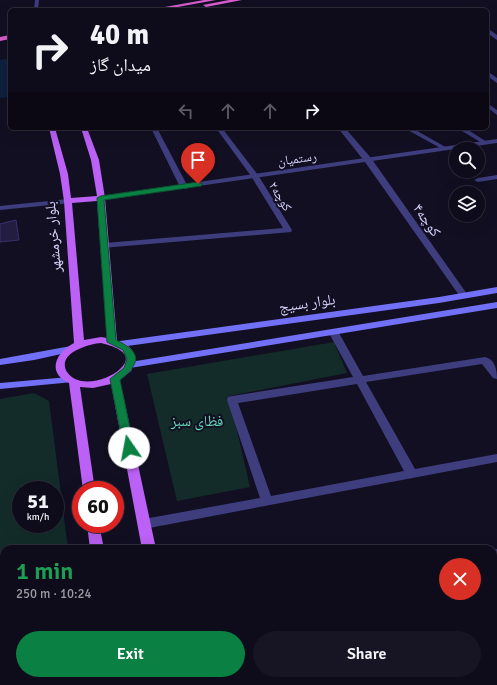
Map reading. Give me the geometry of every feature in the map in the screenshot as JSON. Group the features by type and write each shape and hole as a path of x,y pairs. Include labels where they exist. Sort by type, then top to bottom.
{"highway":[{"path":"163,8 213,0"},
{"path":"190,8 239,0"}],"main road":[{"name":"بلوار خرمشهر","path":"53,130 64,174 68,201 75,347"},
{"path":"85,130 95,160 101,198 104,246 116,343"},
{"path":"68,201 101,198"},
{"name":"بلوار بسیج","path":"116,343 464,296 497,290"},
{"path":"130,365 497,305"},
{"path":"0,362 34,357 101,340 116,343 130,353 131,359 130,365 124,373 115,379 94,385 71,381 0,386"},
{"path":"75,347 64,354 60,361 60,368 63,374 71,381 88,481"},
{"path":"115,379 148,545"},
{"path":"94,533 96,545"}],"street":[{"path":"489,32 497,38"},
{"path":"489,75 497,81"},
{"path":"155,130 184,187"},
{"name":"کوچه۲","path":"104,246 288,230 254,176 220,130"},
{"name":"کوچه۴","path":"343,130 368,160 464,296"},
{"path":"410,130 446,149"},
{"path":"463,130 484,142"},
{"name":"رستمیان","path":"484,142 497,141"},
{"name":"رستمیان","path":"101,198 449,148"},
{"path":"478,180 497,177"},
{"path":"0,208 68,201"},
{"path":"334,332 412,474"},
{"path":"267,501 232,400 485,360 497,376"},
{"path":"144,524 497,458"}],"lane":[{"path":"489,107 497,113"}],"green space":[{"name":"فظای سبز","path":"334,342 347,373 229,396 250,487 177,501 147,374"},
{"path":"34,393 49,401 59,481 12,481 12,533 64,533 64,518 67,545 0,545 0,399"}],"water":[{"path":"0,60 8,60 8,97 0,98"}],"building":[{"path":"16,220 19,240 0,242 0,224"}],"route":[{"path":"129,448 115,379 128,369 131,359 130,353 126,348 120,344 112,342 101,198 198,184"}]}
